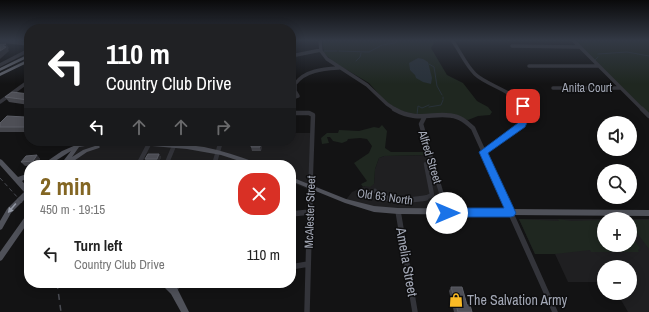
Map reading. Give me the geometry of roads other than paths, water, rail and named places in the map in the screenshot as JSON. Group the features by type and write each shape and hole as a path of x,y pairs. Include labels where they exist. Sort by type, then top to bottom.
{"highway":[{"path":"0,71 24,60"},
{"path":"0,75 24,61"}],"main road":[{"path":"53,160 75,146"},
{"path":"68,160 78,146"},
{"path":"72,160 85,151 101,146"},
{"path":"192,146 219,151 244,160"},
{"path":"0,161 24,187"},
{"path":"18,180 24,177"},
{"name":"Old 63 North","path":"296,181 345,201 374,209 447,213 649,213"},
{"path":"0,227 2,220 24,196"},
{"path":"0,258 24,223"},
{"path":"181,288 185,312"}],"street":[{"path":"0,65 20,55"},
{"path":"323,55 339,68 362,81 391,108 410,116 424,118 449,115 465,121 473,128 556,312"},
{"path":"462,55 475,74 484,82 516,99 523,106 526,113 522,125 483,152"},
{"path":"587,55 649,116"},
{"path":"529,66 599,66"},
{"path":"296,85 300,78 310,72 326,68 339,68"},
{"path":"0,102 24,85"},
{"name":"Anita Court","path":"553,88 620,88"},
{"name":"McAlester Street","path":"296,113 312,113 307,312"},
{"name":"Alfred Street","path":"410,116 421,124 447,213"},
{"name":"Alfred Street","path":"421,124 424,118"},
{"path":"141,160 148,146"},
{"path":"168,160 175,146"},
{"path":"216,160 220,146"},
{"path":"375,191 376,194 391,200 425,200 432,195 426,164"},
{"name":"Amelia Street","path":"398,211 415,312"},
{"path":"296,213 310,212"},
{"path":"296,266 308,264"}],"waterway":[{"path":"356,61 361,55"},
{"path":"641,55 649,56"},
{"path":"595,60 598,57"},
{"path":"429,64 434,67 437,86 442,95"},
{"path":"429,107 441,105 443,100"},
{"path":"417,115 418,106 422,108 429,105"}],"railway":[{"path":"0,178 19,199"},
{"path":"18,198 24,205"},
{"path":"58,288 61,312"}],"place":[{"name":"The Salvation Army","path":"456,300"}]}
